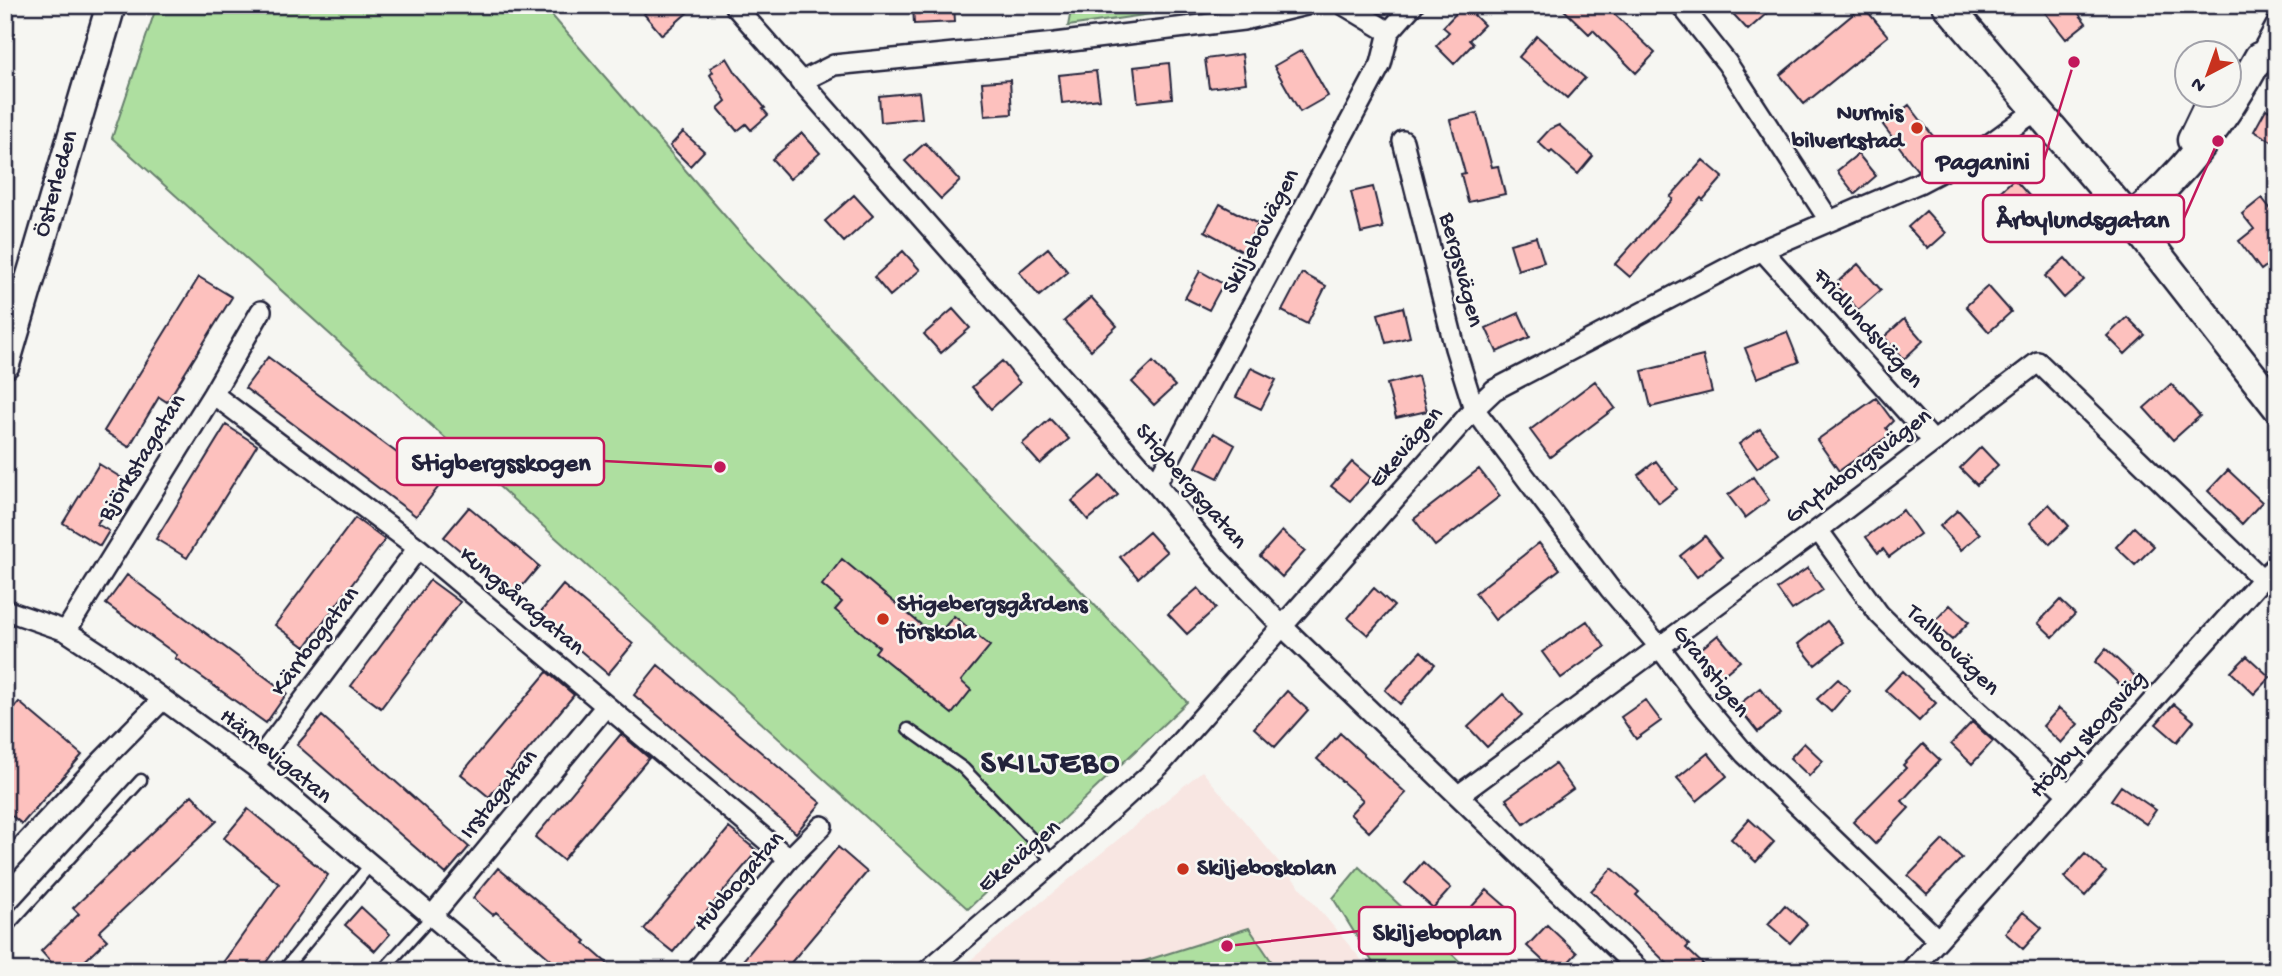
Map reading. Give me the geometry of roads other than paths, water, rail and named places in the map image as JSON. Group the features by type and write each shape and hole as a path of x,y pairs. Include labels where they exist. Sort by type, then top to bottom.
{"main road":[{"name":"Österleden","path":"5,364 111,5"},
{"path":"1947,5 2130,219 2277,407"},
{"path":"2130,219 2175,178 2268,63"},
{"path":"2244,73 2268,63"},
{"path":"2175,178 2208,108"}],"street":[{"name":"Stigbergsgatan","path":"734,5 1156,484 1218,559 1283,626 1640,971"},
{"path":"800,82 834,65 1055,43 1243,20 1306,5"},
{"path":"1344,5 1389,33"},
{"name":"Skiljebovägen","path":"1156,484 1381,64 1389,33 1413,5"},
{"path":"1681,5 1727,63 1829,220"},
{"path":"2268,63 2277,24"},
{"name":"Ekevägen","path":"927,971 1054,862 1159,766 1474,409 1494,390 1762,250 1919,183 1980,151 2035,111"},
{"name":"Bergsvägen","path":"1402,141 1455,348 1474,409"},
{"name":"Fridlundsvägen","path":"1762,250 1934,442"},
{"name":"Björkstagatan","path":"66,631 213,394 261,311"},
{"name":"Grytaborgsvägen","path":"1459,795 1658,645 1818,530 2038,362 2269,572"},
{"name":"Kungsåragatan","path":"213,394 418,548 789,859"},
{"name":"Granstigen","path":"1474,409 1611,589 1745,754 1937,939"},
{"name":"Tallbovägen","path":"1818,530 1879,614 1965,699 2068,794"},
{"name":"Kärrbogatan","path":"254,766 418,548"},
{"name":"Högby skogsväg","path":"1937,939 2269,572"},
{"name":"Härnevigatan","path":"5,610 66,631 163,699 254,766 497,971"},
{"path":"5,865 163,699"},
{"name":"Irstagatan","path":"432,916 606,706"},
{"name":"Hubbogatan","path":"696,971 789,859 822,826"},
{"path":"1910,971 1937,939"}],"lane":[{"path":"908,729 963,768 1054,862"},
{"path":"5,929 141,780"},
{"path":"283,971 370,865"},
{"path":"382,971 432,916"}],"place":[{"name":"Paganini","path":"2074,62"},
{"name":"Nurmis bilverkstad","path":"1917,128"},
{"name":"Årbylundsgatan","path":"2218,141"},
{"name":"Stigbergsskogen","path":"720,467"},
{"name":"Stigebergsgårdens förskola","path":"883,619"},
{"name":"Skiljeboskolan","path":"1183,869"},
{"name":"Skiljeboplan","path":"1227,946"}],"district":[{"name":"SKILJEBO","path":"1051,765"}]}
